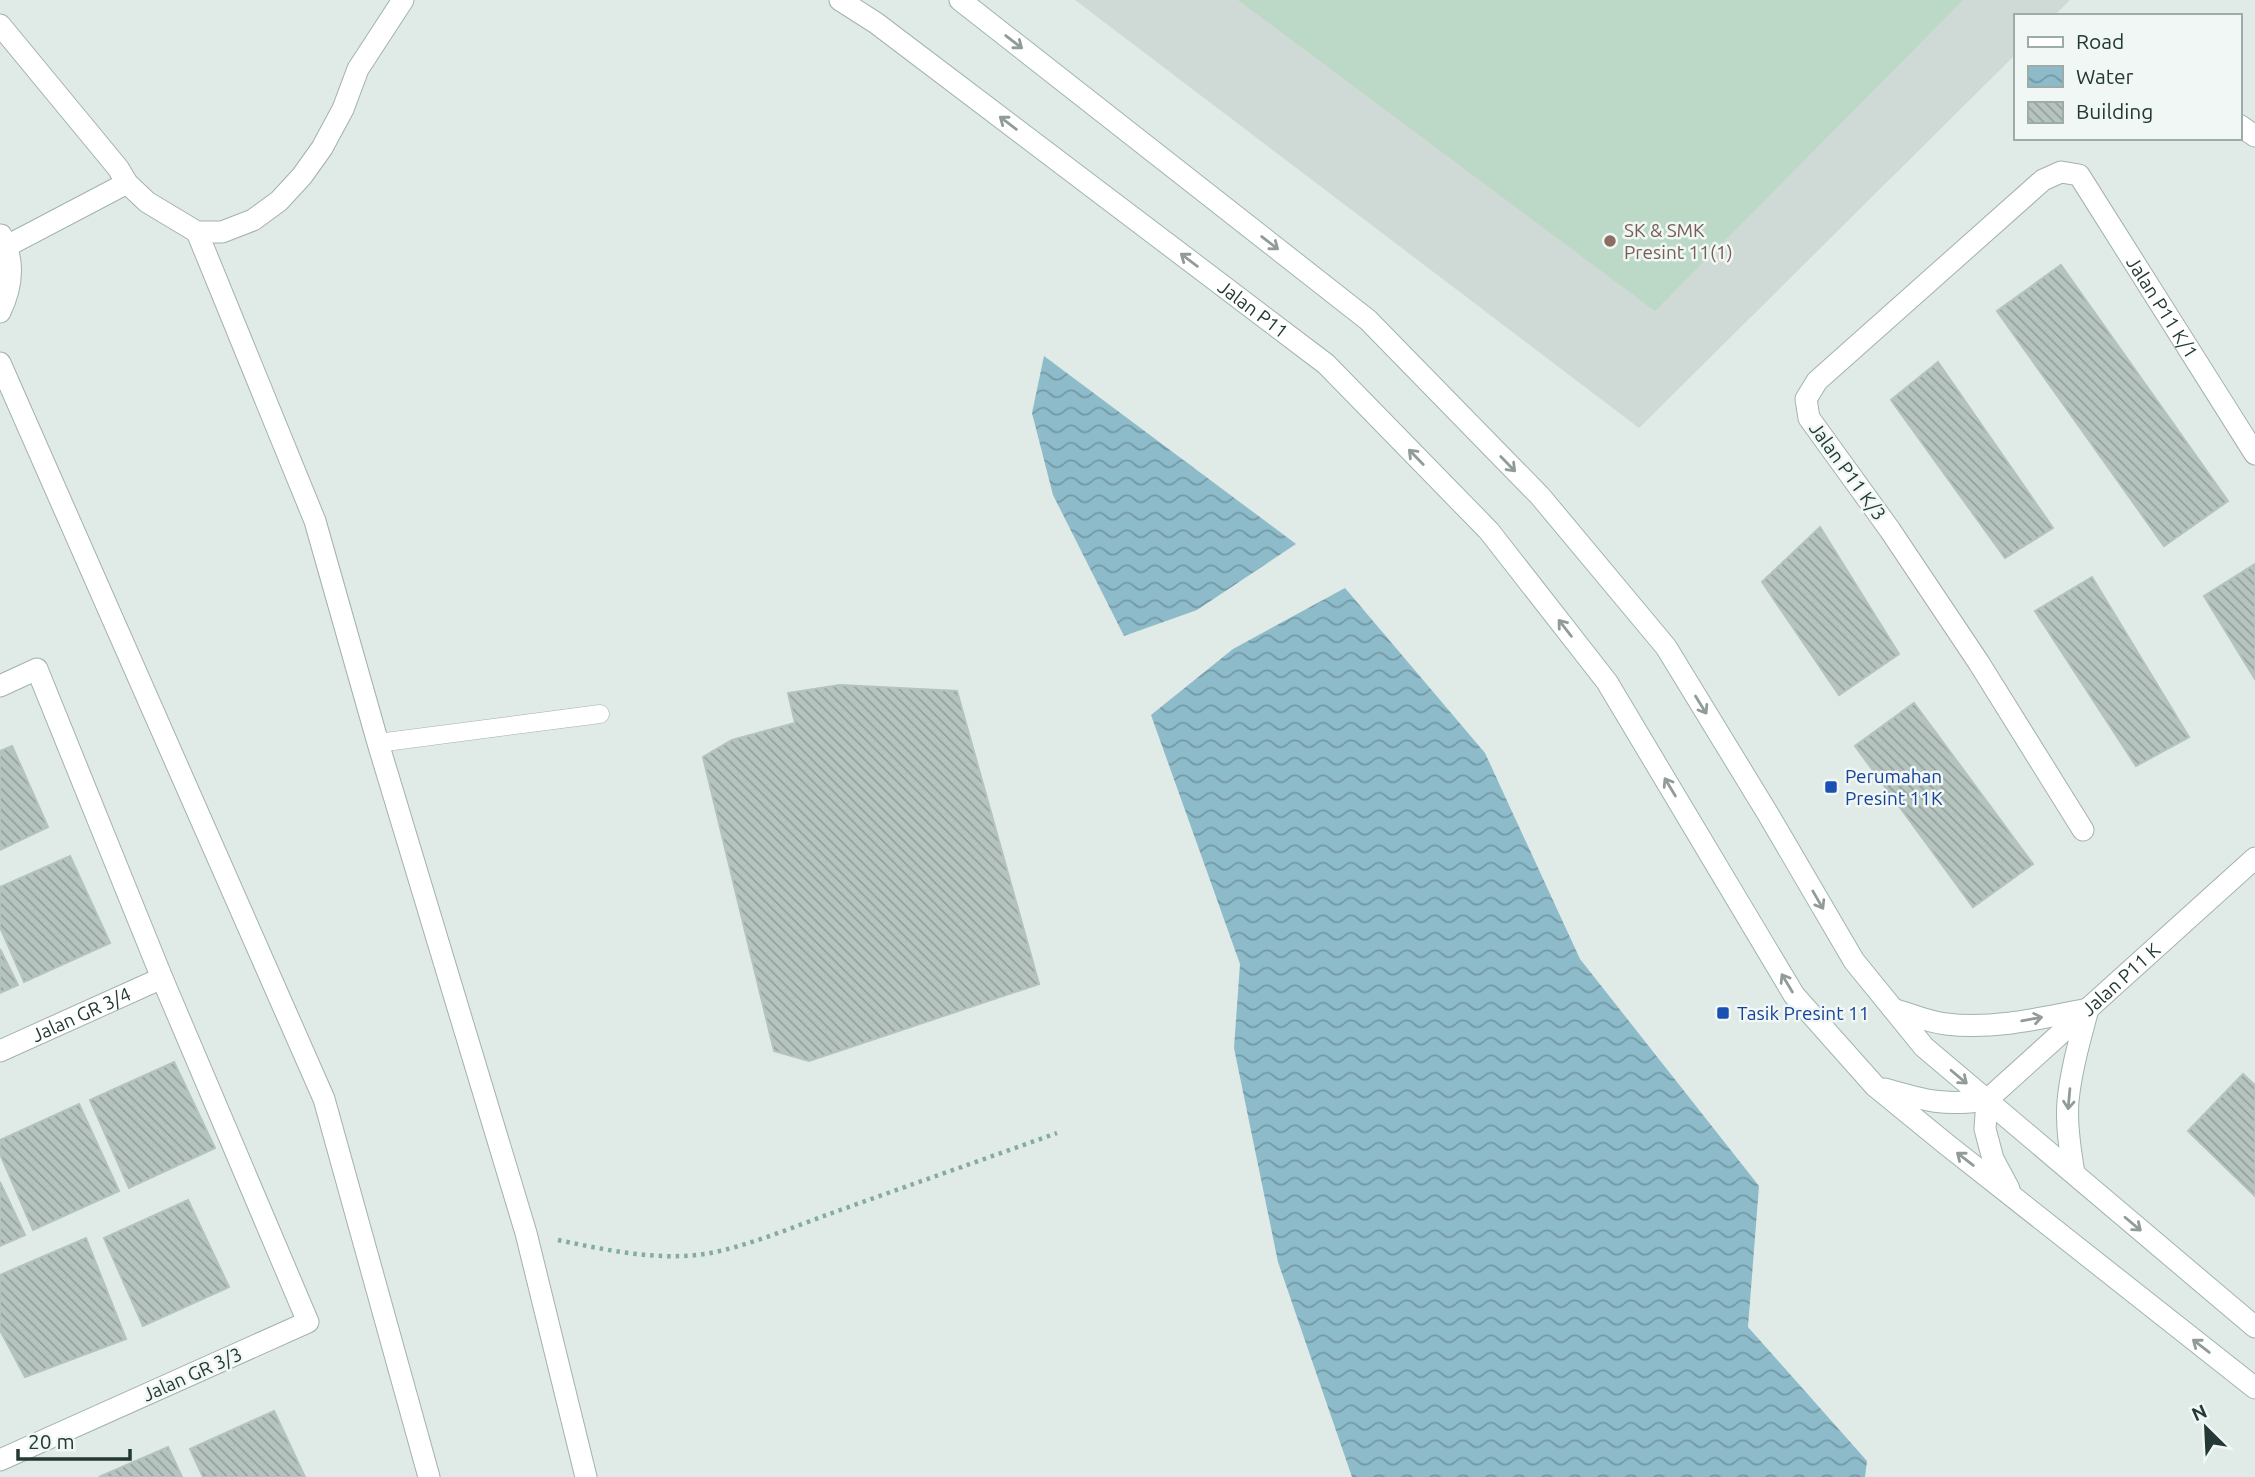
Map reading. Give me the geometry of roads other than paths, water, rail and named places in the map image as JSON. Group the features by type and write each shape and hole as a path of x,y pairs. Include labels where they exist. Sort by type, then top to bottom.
{"street":[{"path":"0,25 118,168 127,183 147,202 197,232 222,232 253,220 279,201 302,176 322,148 343,109 358,69 403,0"},
{"name":"Jalan P11","path":"840,0 887,31 1326,365 1489,531 1608,682 1794,995 1875,1086 2255,1388"},
{"path":"960,0 1368,320 1540,496 1665,647 1768,814 1854,961 1924,1047 2255,1327"},
{"name":"Jalan P11 K/1","path":"2062,172 2079,176 2255,454"},
{"name":"Jalan P11 K/3","path":"2062,172 2043,180 2002,216 1817,381 1806,399 1809,418 1890,530 1979,663 2083,830"},
{"path":"0,312 8,296 11,271 3,240 127,183"},
{"path":"197,232 315,521 378,743 526,1234 586,1477"},
{"path":"0,363 324,1099 429,1477"},
{"path":"0,686 37,669 162,978"},
{"name":"Jalan P11 K","path":"1987,1100 2255,858"},
{"name":"Jalan GR 3/4","path":"0,1051 162,978"},
{"name":"Jalan GR 3/3","path":"0,1460 308,1322 162,978"},
{"path":"1892,1009 1944,1024 1979,1026 2027,1021 2088,1009 2073,1068 2068,1103 2068,1132 2074,1173"},
{"path":"1875,1086 1924,1101 1957,1104 1987,1100"},
{"path":"1987,1100 1985,1129 1993,1159 2013,1197"}],"lane":[{"path":"378,743 600,714"}],"water":[{"path":"1044,356 1296,544 1197,610 1124,636 1053,495 1032,413"},
{"path":"1345,588 1485,753 1580,959 1759,1186 1748,1327 1867,1461 1865,1477 1352,1477 1278,1262 1234,1048 1240,964 1151,715 1233,649"}],"place":[{"name":"SK & SMK Presint 11(1)","path":"1610,241"},
{"name":"Perumahan Presint 11K","path":"1831,787"},
{"name":"Tasik Presint 11","path":"1723,1013"}]}
